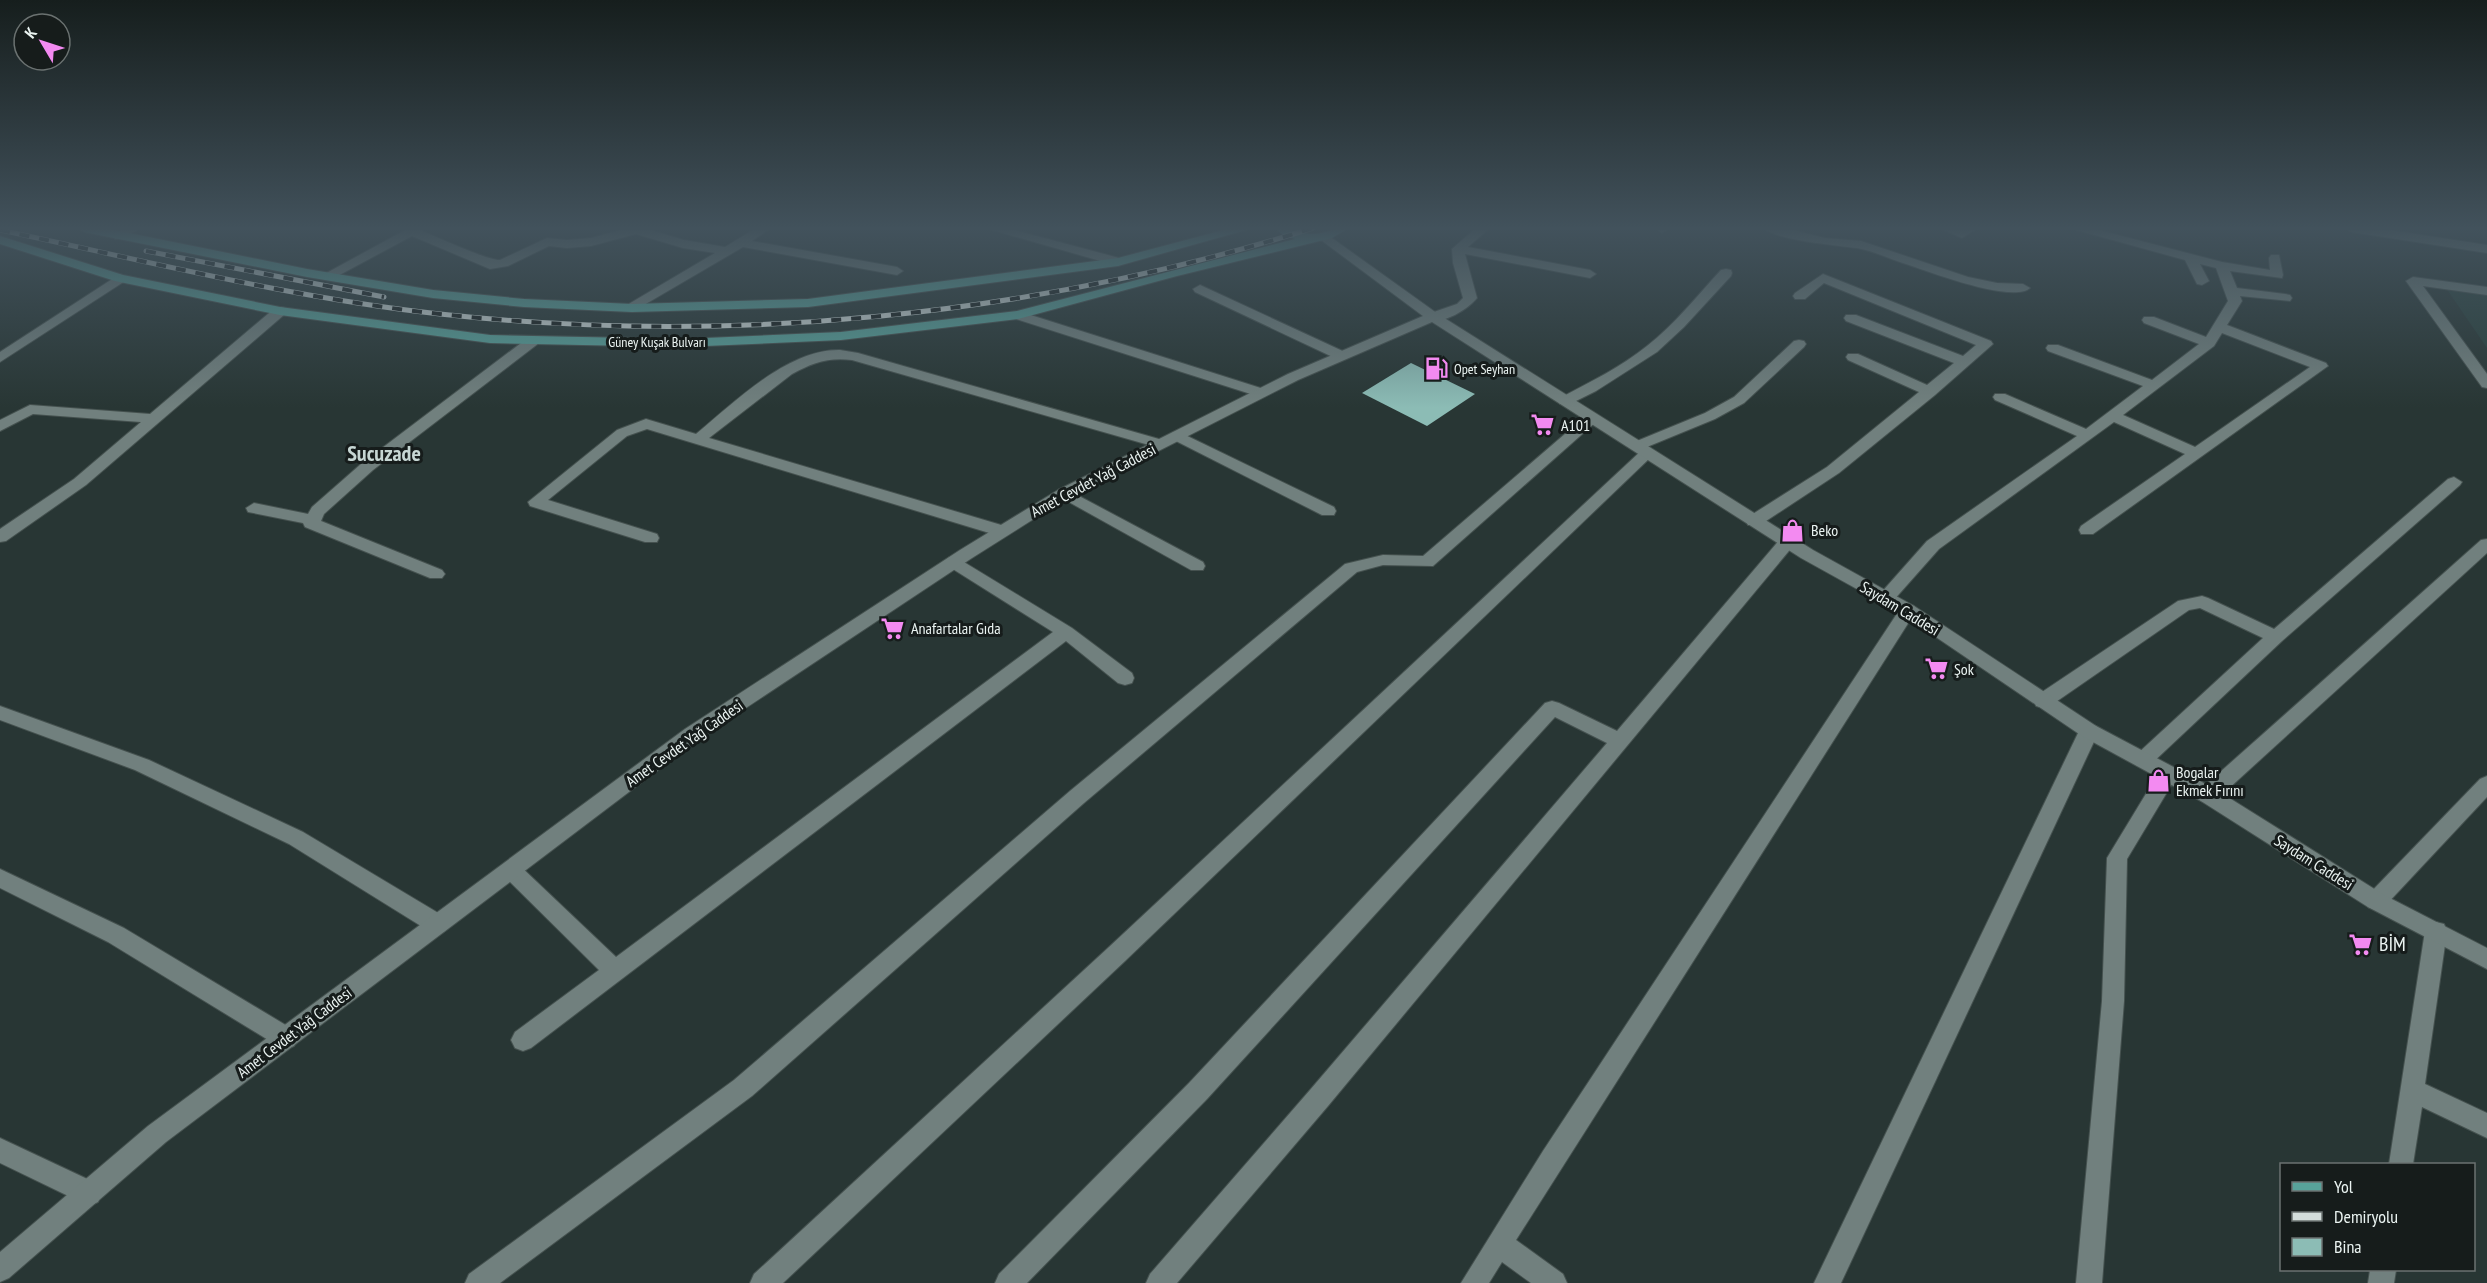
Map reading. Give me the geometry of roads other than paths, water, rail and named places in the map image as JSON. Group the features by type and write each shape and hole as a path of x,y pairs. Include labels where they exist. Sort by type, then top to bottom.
{"main road":[{"name":"Güney Kuşak Bulvarı","path":"168,288 280,311 490,339 682,343 841,336 1018,315 1118,288"},
{"path":"397,288 433,294 524,303 632,308 808,303 922,288"}],"street":[{"path":"0,358 105,288"},
{"path":"632,308 667,288"},
{"path":"1200,288 1342,356"},
{"name":"Saydam Caddesi","path":"1399,288 1433,317 1787,542 1908,610 2089,731 2208,795 2376,901 2487,959"},
{"name":"Amet Cevdet Yağ Caddesi","path":"0,1269 157,1134 692,734 954,562 1064,493 1262,393 1342,356 1462,307 1470,298 1467,288"},
{"path":"1565,401 1626,368 1664,340 1712,288"},
{"path":"1800,296 1810,288"},
{"path":"1754,521 1833,470 1986,344 1847,288"},
{"path":"1886,598 1933,545 2088,435 2209,343 2235,301 2230,288"},
{"path":"2418,288 2487,384"},
{"path":"2464,288 2487,291"},
{"path":"2231,291 2285,298"},
{"path":"0,537 80,482 280,311"},
{"path":"1018,315 1262,393"},
{"path":"1851,318 1965,362"},
{"path":"2149,320 2209,343"},
{"path":"2087,530 2321,366 2219,327"},
{"path":"436,574 310,523 318,511 367,467 534,340"},
{"path":"763,1283 1117,954 1642,450 1739,400 1799,344"},
{"path":"2053,348 2153,385"},
{"path":"699,439 783,374 815,357 835,354 865,359 1169,440 1328,511"},
{"path":"1853,357 1929,392"},
{"path":"2000,397 2088,435"},
{"path":"0,426 30,409 153,419"},
{"path":"2112,416 2196,453"},
{"path":"478,1283 743,1088 1077,797 1351,568 1383,560 1427,562 1592,418"},
{"path":"651,538 536,502 622,433 646,424 1002,531"},
{"path":"2143,760 2276,637 2454,482"},
{"path":"1064,493 1197,566"},
{"path":"254,508 313,520"},
{"path":"1159,1283 1327,1089 1787,542"},
{"path":"2208,795 2487,544"},
{"path":"954,562 1066,632 1125,678"},
{"path":"2043,700 2184,605 2202,602 2276,637"},
{"path":"1474,1283 1908,610"},
{"path":"523,1040 1066,632"},
{"path":"1008,1283 1198,1091 1552,708 1619,740"},
{"path":"0,712 142,765 296,838 437,924"},
{"path":"1827,1283 2089,731"},
{"path":"2089,1283 2113,1001 2117,858 2168,774"},
{"path":"2376,901 2487,784"},
{"path":"511,870 615,970"},
{"path":"0,878 116,936 286,1038"},
{"path":"2401,1163 2436,931"},
{"path":"2413,1090 2487,1126"},
{"path":"0,1150 89,1193"},
{"path":"1499,1244 1554,1283"}],"railway":[{"path":"268,288 440,314 550,323 660,326 771,324 881,316 991,302 1072,288"},
{"path":"337,288 384,297"}],"place":[{"name":"Opet Seyhan","path":"1436,369"},
{"name":"A101","path":"1543,425"},
{"name":"Beko","path":"1793,530"},
{"name":"Anafartalar Gıda","path":"893,628"},
{"name":"Şok","path":"1936,669"},
{"name":"Bogalar Ekmek Fırını","path":"2158,781"},
{"name":"BİM","path":"2361,944"}],"district":[{"name":"Sucuzade","path":"384,453"}]}
